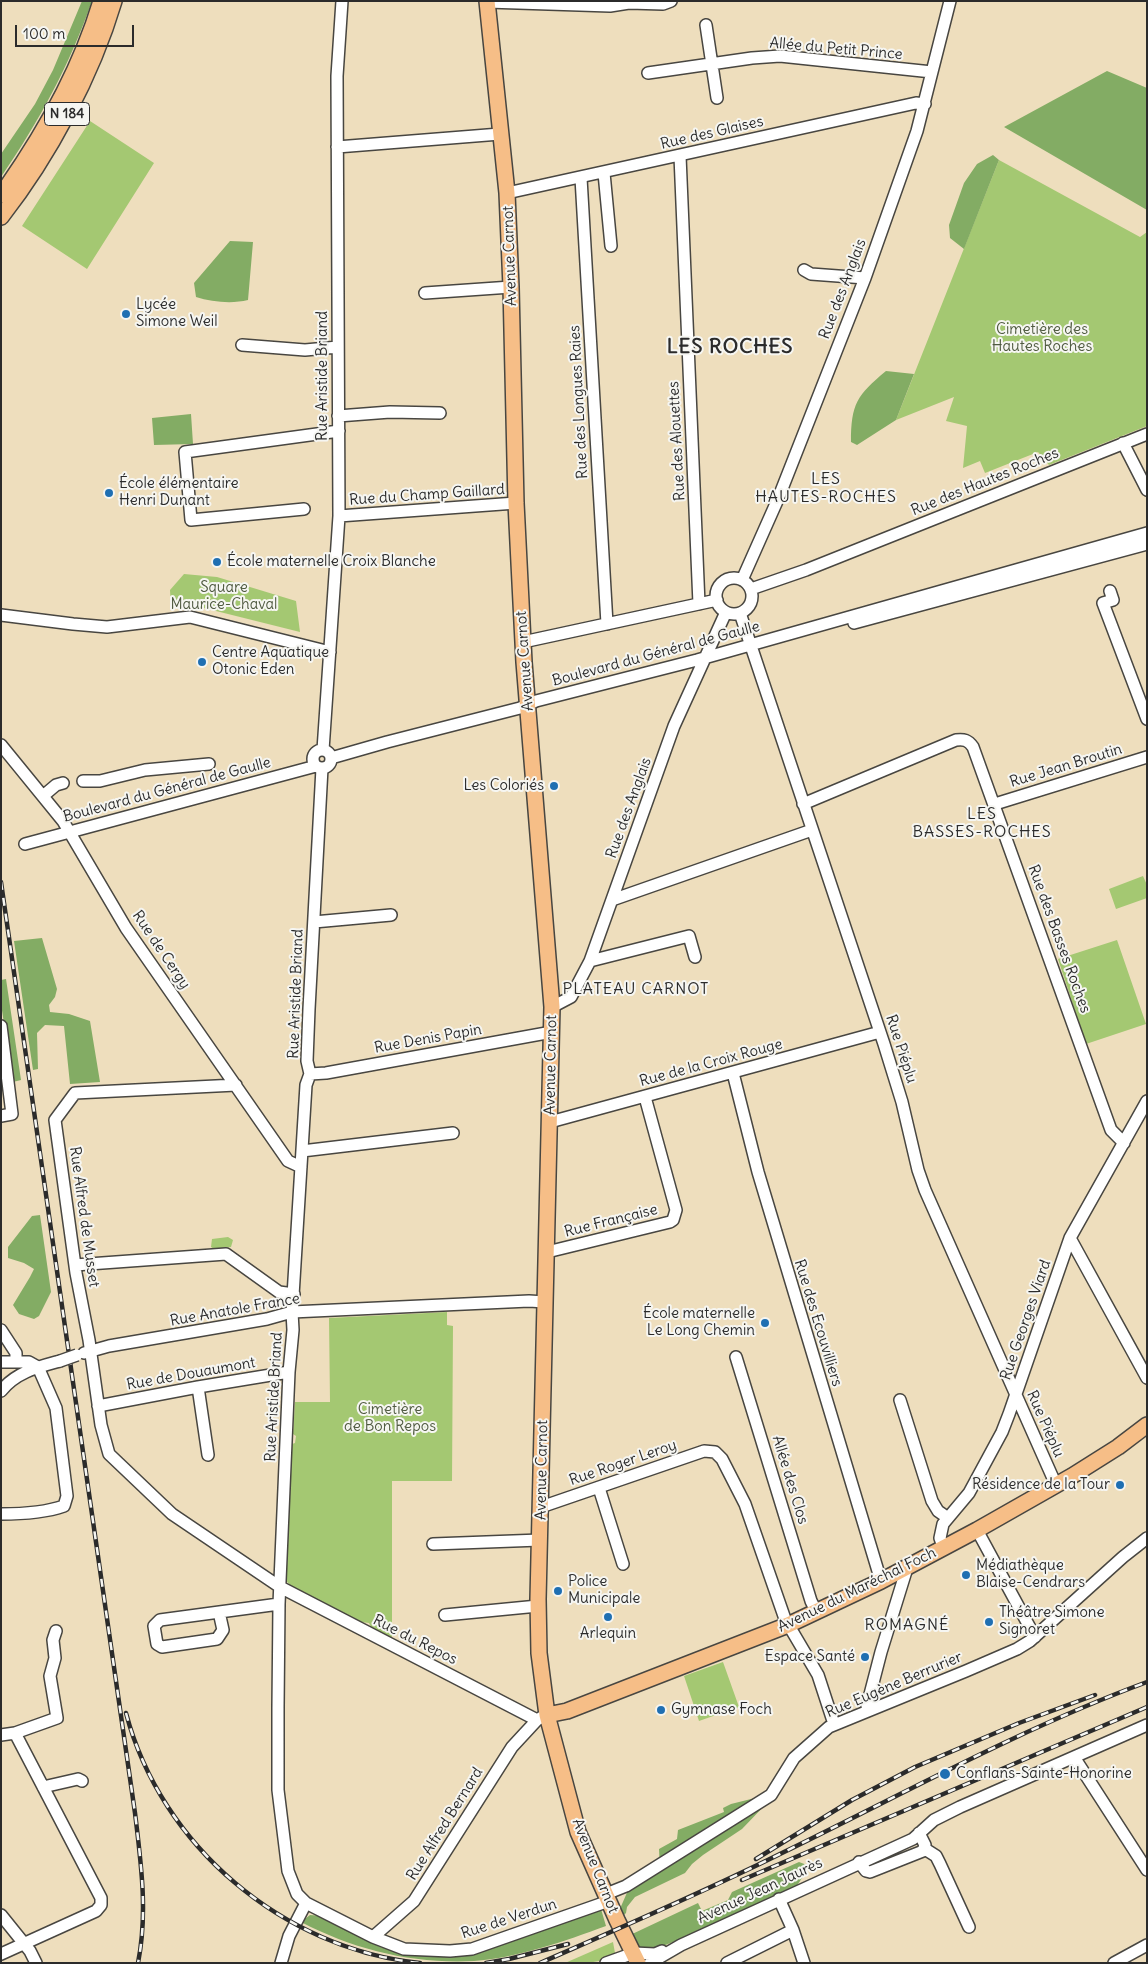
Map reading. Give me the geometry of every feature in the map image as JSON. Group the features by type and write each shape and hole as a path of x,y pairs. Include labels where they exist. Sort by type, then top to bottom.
{"main road":[{"name":"N 184","path":"1,195 21,167 61,98 81,55 101,1"},
{"name":"N 184","path":"1,217 29,177 63,122 98,46 114,1"},
{"name":"Avenue Carnot","path":"487,2 507,194 516,504 528,704 552,1007 538,1606 538,1653 542,1717 578,1832 616,1920 636,1958"},
{"name":"Avenue du Maréchal Foch","path":"542,1717 567,1711 788,1625 881,1581 944,1549 1056,1485 1118,1447 1147,1425"}],"street":[{"name":"Rue Aristide Briand","path":"327,754 330,652 339,516 338,76 342,1"},
{"path":"487,2 610,6 629,3 663,4 671,1"},
{"name":"Rue des Anglais","path":"742,580 778,499 864,278 917,131 950,1"},
{"path":"706,25 717,98"},
{"name":"Allée du Petit Prince","path":"648,74 752,58 780,56 932,72"},
{"name":"Rue des Glaises","path":"507,194 916,103 924,104"},
{"path":"338,147 500,134"},
{"name":"Rue des Alouettes","path":"680,156 699,604"},
{"path":"604,173 611,246"},
{"name":"Rue des Longues Raies","path":"582,178 607,624"},
{"path":"804,270 811,274 864,278"},
{"path":"425,292 511,287"},
{"path":"242,345 305,350 338,347"},
{"path":"338,416 390,412 440,412"},
{"path":"304,509 191,520 185,452 339,431"},
{"name":"Rue des Hautes Roches","path":"751,589 815,566 1147,434"},
{"path":"1123,443 1147,490"},
{"name":"Rue du Champ Gaillard","path":"339,516 516,504"},
{"name":"Boulevard du Général de Gaulle","path":"327,754 387,742 706,658 1147,533"},
{"name":"Boulevard du Général de Gaulle","path":"814,626 817,633 1147,544"},
{"path":"730,578 742,580 751,589 750,603 740,613 726,612 717,600 716,594 721,584 730,578"},
{"path":"1110,591 1113,600 1103,603 1147,719"},
{"path":"524,642 717,600"},
{"name":"Rue des Anglais","path":"552,1007 570,997 590,961 674,726 726,612"},
{"name":"Rue Piéplu","path":"740,613 880,1032 902,1102 918,1170 1056,1485"},
{"path":"1,625 7,615 107,627 190,617 330,652"},
{"name":"Rue des Basses Roches","path":"803,804 956,740 963,739 970,742 995,804 1111,1130 1124,1143"},
{"name":"Rue de Cergy","path":"1,745 70,831 126,928 288,1161 301,1167"},
{"path":"317,751 327,754 330,764 319,767 313,762 313,756 317,751"},
{"name":"Rue Jean Broutin","path":"995,804 1147,757"},
{"path":"83,781 100,781 145,770 209,764"},
{"name":"Rue Aristide Briand","path":"306,1903 297,1894 288,1871 278,1790 279,1604 289,1372 293,1330 292,1312 306,1085 310,1074 307,1061 319,767"},
{"name":"Boulevard du Général de Gaulle","path":"25,844 319,767"},
{"path":"43,796 56,785 63,783"},
{"path":"612,900 812,830"},
{"path":"314,922 391,915"},
{"path":"590,961 690,936 695,957"},
{"path":"1,1026 6,1115"},
{"name":"Rue Denis Papin","path":"310,1074 326,1073 552,1032"},
{"name":"Rue de la Croix Rouge","path":"550,1122 880,1032"},
{"name":"Rue des Ecouvilliers","path":"733,1073 758,1172 881,1581"},
{"name":"Rue Alfred de Musset","path":"98,1406 75,1265 55,1120 75,1093 236,1085"},
{"name":"Rue Française","path":"547,1252 674,1220 676,1210 644,1097"},
{"name":"Rue Georges Viard","path":"944,1549 940,1533 948,1518 969,1493 1002,1432 1016,1397 1070,1238 1124,1143 1142,1119 1147,1101"},
{"path":"302,1151 453,1133"},
{"path":"1070,1238 1147,1378"},
{"path":"75,1265 226,1254 279,1292 294,1294"},
{"name":"Rue Anatole France","path":"4,1387 21,1374 38,1366 109,1346 267,1319 292,1312 529,1301 545,1302"},
{"path":"1,1330 16,1353 16,1361"},
{"name":"Allée des Clos","path":"736,1357 816,1611"},
{"path":"1,1514 24,1514 55,1509 64,1506 66,1496 56,1408 38,1366 29,1362 1,1363 4,1387"},
{"name":"Rue de Douaumont","path":"98,1406 198,1386 289,1372"},
{"path":"198,1386 208,1455"},
{"path":"900,1400 932,1501 943,1516 948,1518"},
{"name":"Rue du Repos","path":"98,1406 100,1425 109,1454 172,1514 280,1587 542,1717"},
{"name":"Rue Roger Leroy","path":"541,1507 704,1451 714,1452 722,1459 745,1504 775,1595 788,1625"},
{"path":"599,1488 623,1564"},
{"path":"977,1530 1035,1637"},
{"name":"Rue Eugène Berrurier","path":"608,1898 771,1795 794,1758 821,1733 834,1724 1016,1649 1035,1637 1123,1556 1147,1538"},
{"path":"433,1544 540,1540"},
{"path":"868,1711 867,1706 880,1652 907,1568"},
{"path":"220,1612 223,1630 217,1639 162,1647 158,1644 154,1626 160,1620 279,1604"},
{"path":"445,1615 538,1606"},
{"path":"788,1625 818,1675 834,1724"},
{"path":"1,1735 15,1733 57,1718 50,1676 55,1658 53,1640 56,1630"},
{"name":"Rue Alfred Bernard","path":"372,1938 414,1901 508,1754 542,1717"},
{"name":"Avenue Jean Jaurès","path":"650,1963 674,1948 913,1838 934,1820 1147,1725"},
{"path":"1,1954 96,1912 100,1905 100,1898 15,1733"},
{"path":"1074,1757 1146,1867"},
{"path":"43,1787 78,1780 82,1781"},
{"path":"919,1833 925,1849 936,1856 968,1927"},
{"path":"859,1862 866,1872 870,1872 925,1849"},
{"name":"Rue de Verdun","path":"306,1903 372,1938 404,1949 450,1952 472,1949 608,1898"},
{"path":"779,1899 793,1930 804,1963"},
{"path":"281,1963 289,1936 306,1903"},
{"path":"1,1915 25,1943 36,1963"},
{"path":"726,1963 793,1930"},
{"path":"1114,1963 1147,1945"},
{"name":"Avenue Jean Jaurès","path":"606,1963 655,1954 674,1948"}],"green space":[{"path":"82,1 92,1 74,48 53,92 1,177 1,154 35,104 53,70"},
{"path":"1107,71 1147,88 1147,210 1004,127"},
{"path":"90,121 154,163 87,269 22,226"},
{"path":"993,155 999,160 964,249 950,238 949,225 964,183 977,164"},
{"name":"Cimetière des Hautes Roches","path":"999,160 1140,237 1147,232 1147,426 1049,465 1038,452 985,473 980,461 963,468 967,426 946,421 954,397 896,420"},
{"path":"230,241 253,242 248,300 222,302 196,297 194,283"},
{"path":"886,371 914,374 896,420 857,445 851,442 854,409 862,394"},
{"path":"191,414 193,444 154,445 152,418"},
{"name":"Square Maurice-Chaval","path":"184,574 217,577 296,601 300,632 200,607 171,607 170,590"},
{"path":"1143,876 1147,885 1147,898 1116,909 1109,889"},
{"path":"42,938 57,989 55,997 49,1005 50,1012 69,1014 90,1021 100,1082 70,1084 64,1026 45,1025 37,1033 38,1069 33,1070 14,941"},
{"path":"1117,940 1146,1024 1086,1044 1058,959"},
{"path":"6,979 21,1080 13,1082 1,1004 1,980"},
{"path":"40,1215 51,1292 39,1316 34,1319 19,1314 13,1305 34,1269 24,1263 8,1258 8,1247 32,1216"},
{"path":"228,1237 233,1240 231,1247 214,1249 211,1247 212,1239"},
{"name":"Cimetière de Bon Repos","path":"447,1312 447,1325 453,1326 452,1481 392,1481 392,1638 372,1629 369,1623 361,1622 322,1604 318,1600 304,1596 295,1590 285,1579 292,1444 295,1443 296,1436 293,1434 295,1402 330,1402 329,1318"},
{"path":"723,1662 739,1707 699,1721 684,1676"},
{"path":"759,1797 767,1803 742,1829 703,1855 685,1873 635,1897 622,1917 619,1911 629,1888 660,1869 659,1849 677,1839 678,1830 724,1812 723,1808 731,1804"},
{"path":"799,1862 807,1865 808,1869 796,1887 725,1921 651,1949 635,1946 628,1936 698,1903 702,1911 728,1900 732,1892"},
{"path":"601,1909 606,1926 524,1953 474,1961 428,1960 384,1953 342,1940 301,1922 310,1915 323,1916 380,1947 396,1951 454,1954"},
{"path":"613,1942 615,1953 611,1957 592,1962 565,1963"}],"railway":[{"path":"1,882 135,1813 143,1907 143,1926 138,1963"},
{"path":"540,1963 724,1881 1008,1741 1100,1700 1147,1682"},
{"path":"756,1859 852,1800 915,1767 1019,1723 1095,1695"},
{"path":"742,1880 1147,1707"},
{"path":"126,1713 143,1761 167,1806 198,1847 235,1883 276,1913 321,1937 369,1954 420,1963"},
{"path":"486,1963 568,1944"}],"place":[{"name":"Lycée Simone Weil","path":"126,314"},
{"name":"École élémentaire Henri Dunant","path":"109,493"},
{"name":"École maternelle Croix Blanche","path":"217,562"},
{"name":"Centre Aquatique Otonic Eden","path":"202,662"},
{"name":"Les Coloriés","path":"554,786"},
{"name":"École maternelle Le Long Chemin","path":"765,1323"},
{"name":"Résidence de la Tour","path":"1120,1485"},
{"name":"Médiathèque Blaise-Cendrars","path":"966,1575"},
{"name":"Police Municipale","path":"558,1591"},
{"name":"Arlequin","path":"608,1617"},
{"name":"Théâtre Simone Signoret","path":"989,1622"},
{"name":"Espace Santé","path":"865,1657"},
{"name":"Gymnase Foch","path":"661,1710"},
{"name":"Conflans-Sainte-Honorine","path":"945,1774"}],"district":[{"name":"LES ROCHES","path":"730,347"},
{"name":"LES HAUTES-ROCHES","path":"826,488"},
{"name":"LES BASSES-ROCHES","path":"982,823"},
{"name":"PLATEAU CARNOT","path":"636,989"},
{"name":"ROMAGNÉ","path":"907,1625"}]}
